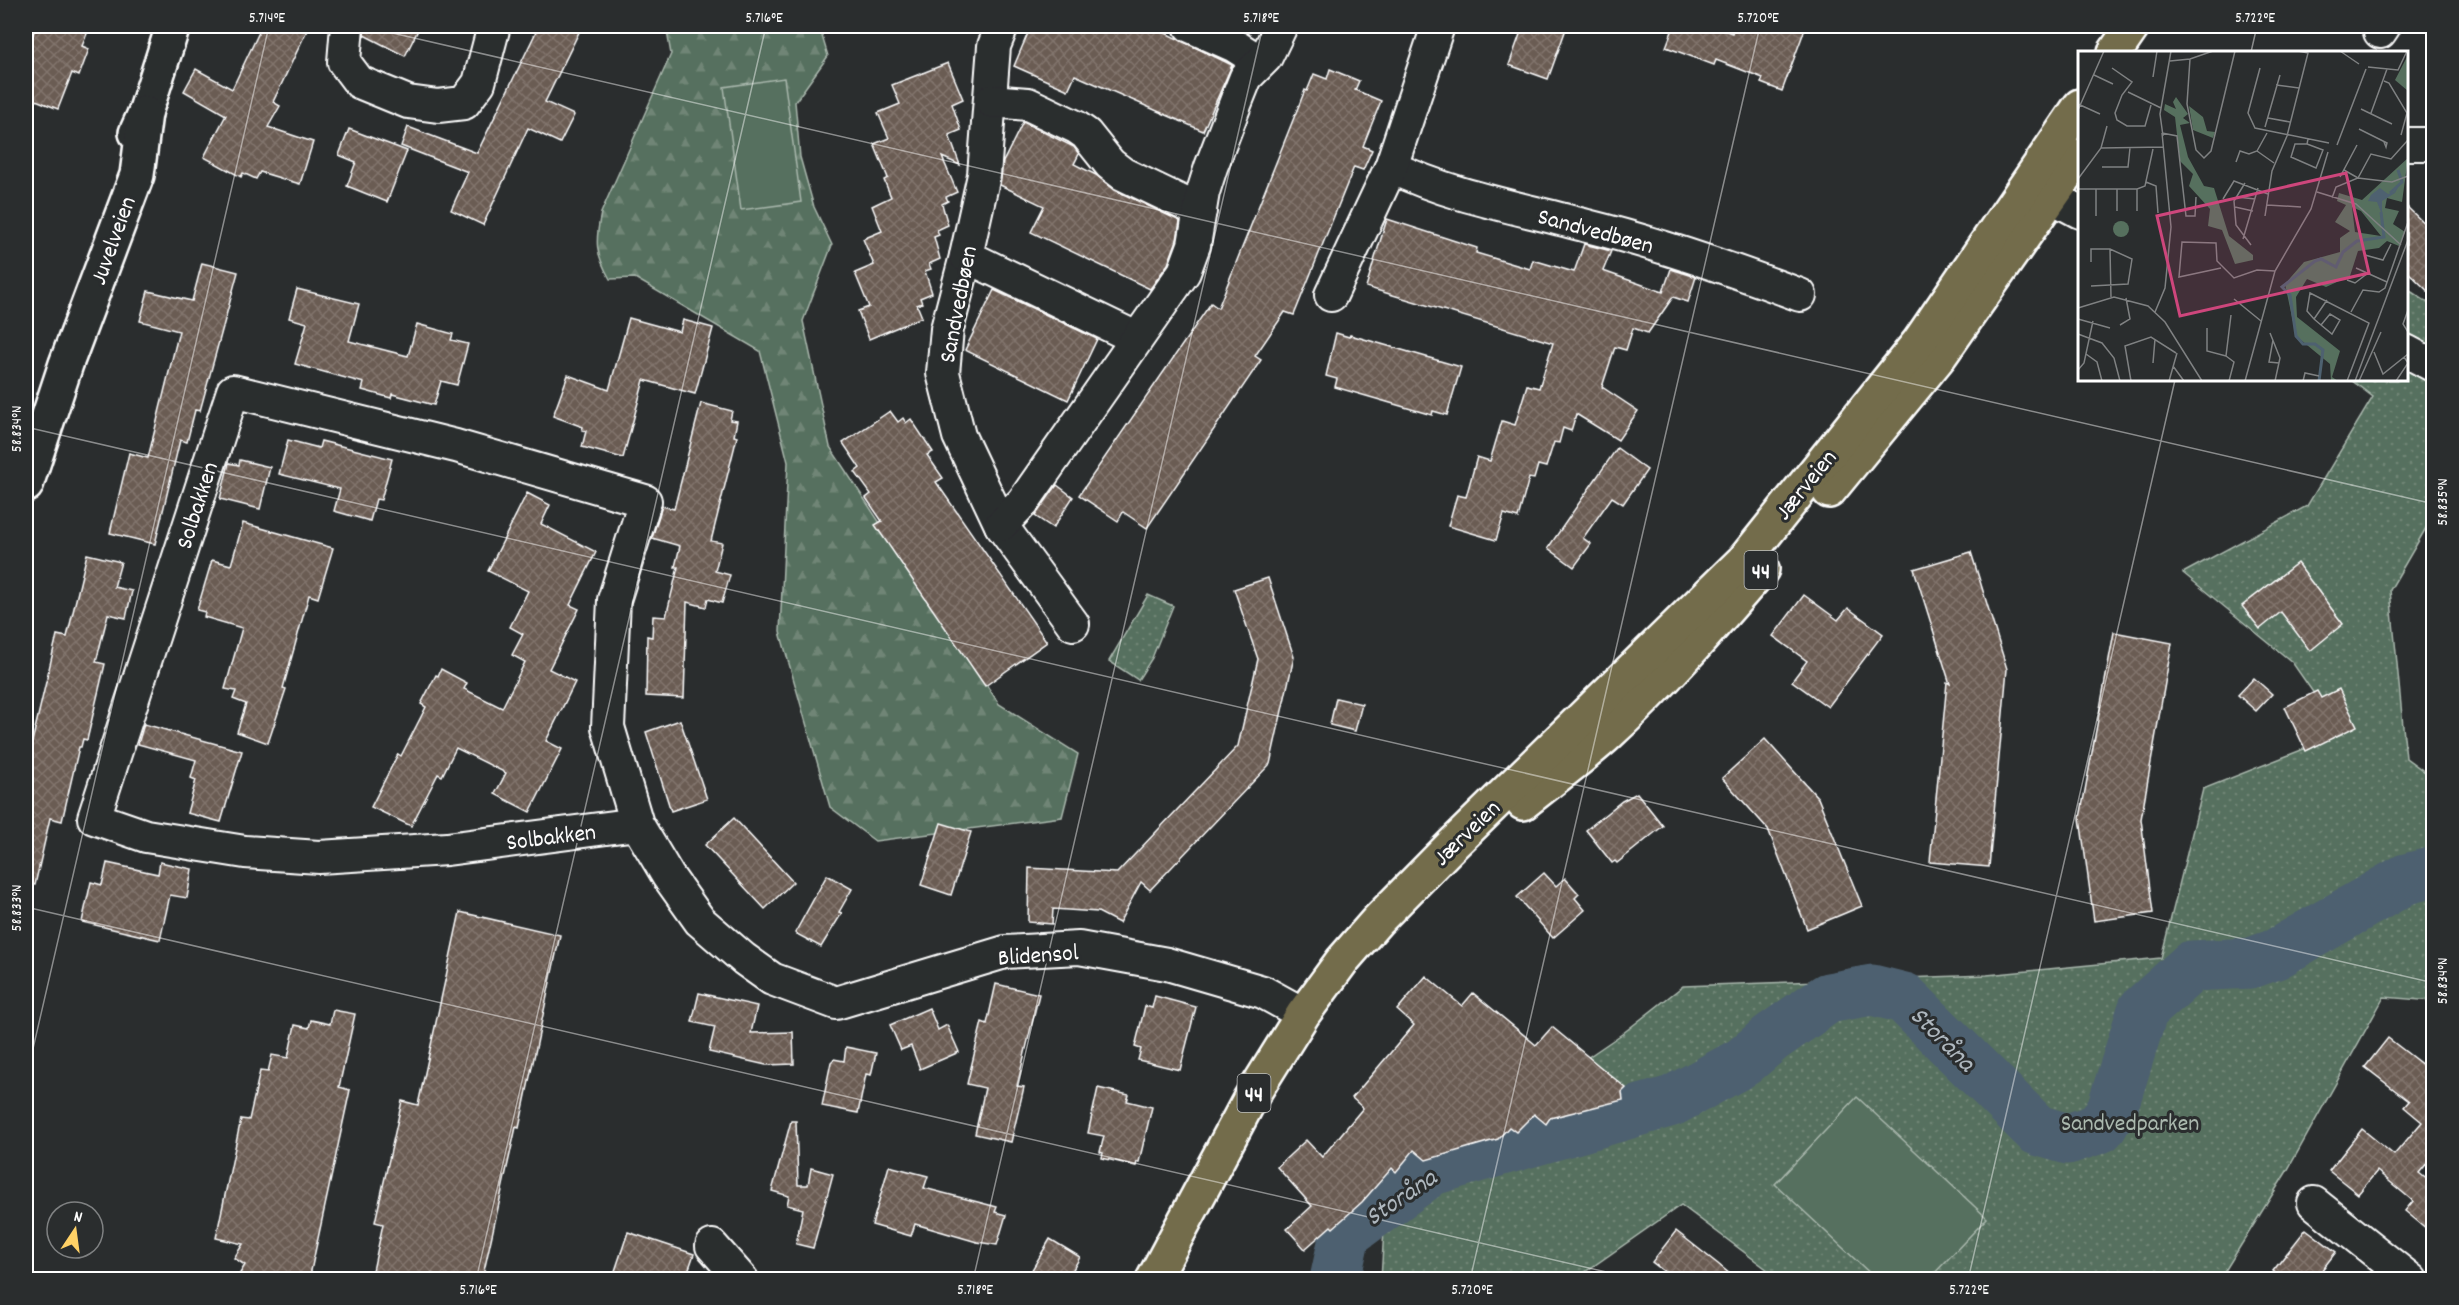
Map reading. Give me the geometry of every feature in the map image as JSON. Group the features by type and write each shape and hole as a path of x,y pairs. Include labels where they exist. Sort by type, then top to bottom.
{"main road":[{"path":"2116,51 2133,26"},
{"path":"2142,51 2154,26"},
{"name":"Jærveien","path":"1377,921 1604,738 1699,642 1939,357 2050,196 2070,160 2078,112"},
{"name":"Jærveien","path":"1153,1280 1250,1099 1302,1014 1342,961 1377,921 1744,559 2070,160"}],"street":[{"name":"Juvelveien","path":"26,485 66,364 137,175 145,113 173,26"},
{"path":"347,26 344,62 359,82 408,102 438,106 464,103 479,83 494,26"},
{"name":"Sandvedbøen","path":"1002,26 994,46 984,175 947,329 943,373 959,436 1001,525 1073,624"},
{"path":"1190,26 1235,46 1260,62"},
{"path":"1001,525 1023,502 1184,272 1194,244 1211,167 1242,85 1246,77 1266,57 1281,26"},
{"path":"1331,295 1391,167 1430,30"},
{"path":"991,101 1028,104 1076,126 1086,134 1110,164 1123,174 1200,211"},
{"path":"2408,144 2433,144"},
{"name":"Sandvedbøen","path":"1391,167 1420,181 1518,210 1619,235 1743,273 1800,295"},
{"path":"2050,196 2078,211"},
{"path":"966,256 1136,338"},
{"path":"2408,352 2433,366"},
{"name":"Solbakken","path":"637,824 447,849 318,857 245,852 146,836 94,818 233,391 456,446 645,501 614,600 608,727 637,824 668,876 700,921 744,959"},
{"name":"Blidensol","path":"744,959 772,979 836,1003 1005,952 1079,948 1167,964 1263,992 1302,1014"},
{"path":"2314,1203 2411,1280"},
{"path":"712,1246 742,1280"}],"green space":[{"path":"666,26 819,26 828,56 795,102 800,157 814,207 832,245 803,321 830,447 999,704 1078,754 1062,817 875,841 830,807 780,632 788,462 760,351 635,278 610,279 599,254 597,240 601,213 671,54"},
{"path":"784,78 801,202 741,210 724,87"},
{"name":"Sandvedparken","path":"2408,290 2433,306 2433,441 2428,438 2433,460 2433,516 2390,590 2406,758 2433,778 2433,1001 2384,997 2287,1171 2220,1279 1780,1279 1681,1205 1575,1279 1381,1280 1386,1195 1622,1034 1683,986 1987,975 2161,958 2203,789 2342,734 2292,662 2183,573 2307,506 2373,397 2352,381 2408,381"},
{"path":"1148,595 1173,606 1152,658 1138,680 1109,661"},
{"path":"1857,1097 1987,1218 1929,1279 1876,1279 1775,1184"}],"building":[{"path":"36,26 90,26 82,46 89,49 79,76 72,73 58,109 26,96 26,53"},
{"path":"262,26 309,26 273,102 280,106 268,127 313,142 300,184 260,172 256,179 243,173 241,177 204,157 226,115 184,91 196,69 232,89"},
{"path":"365,26 420,26 405,56 364,35"},
{"path":"539,26 582,26 545,102 574,115 560,143 528,128 483,225 451,210 468,172 401,146 408,127 477,153"},
{"path":"1031,26 1166,26 1163,32 1232,65 1203,131 1075,75 1068,90 1014,66"},
{"path":"1523,26 1567,26 1548,79 1509,65"},
{"path":"1674,26 1713,26 1732,33 1734,26 1806,26 1782,91 1761,83 1763,78 1716,60 1714,65 1666,47"},
{"path":"948,63 963,99 952,104 961,130 949,135 960,165 942,157 957,192 946,197 948,201 942,204 948,225 937,230 939,235 934,237 940,259 929,264 931,269 925,271 932,293 920,298 922,303 917,305 922,317 869,339 858,311 869,307 855,273 874,265 863,239 882,231 872,206 891,197 884,180 888,178 874,144 889,138 878,113 900,104 892,85"},
{"path":"1330,69 1359,81 1355,90 1381,101 1363,146 1372,150 1363,170 1354,167 1294,315 1285,312 1255,356 1261,360 1147,528 1123,512 1118,521 1079,495 1211,303 1218,308 1305,90 1307,91 1314,74 1327,79"},
{"path":"1023,122 1074,147 1079,154 1074,164 1096,175 1115,190 1180,221 1177,240 1168,264 1150,289 1031,232 1044,206 1000,185 1003,162"},
{"path":"349,129 407,151 387,202 347,186 356,162 339,155"},
{"path":"2408,208 2433,232 2433,296 2408,272"},
{"path":"1387,219 1477,248 1476,253 1530,269 1533,260 1574,272 1584,244 1611,251 1603,271 1663,292 1671,269 1696,277 1688,302 1673,297 1648,333 1633,328 1626,350 1615,347 1602,387 1638,411 1618,440 1576,414 1571,431 1563,428 1559,443 1554,442 1546,467 1538,465 1534,479 1529,478 1518,518 1504,514 1496,540 1448,526 1457,495 1466,497 1477,457 1490,461 1502,421 1515,425 1527,385 1539,388 1553,343 1366,287"},
{"path":"202,263 238,272 200,411 195,410 187,442 180,440 155,544 110,533 129,453 148,458 179,331 140,321 148,291 192,301"},
{"path":"297,289 359,304 349,341 408,356 417,324 453,334 451,340 468,344 457,385 441,381 434,405 392,394 391,398 362,390 364,383 295,364 307,323 289,318"},
{"path":"994,290 1097,339 1068,400 965,350"},
{"path":"629,318 680,332 683,320 713,328 695,394 644,380 623,458 582,447 586,431 582,430 583,427 553,416 568,375 609,390"},
{"path":"1336,333 1461,367 1447,415 1433,411 1432,415 1335,387 1337,379 1326,376"},
{"path":"701,403 732,411 730,420 737,421 734,436 737,437 711,541 722,543 715,571 730,575 722,603 708,599 706,607 687,602 684,698 646,696 647,636 652,637 653,616 666,617 678,567 675,567 680,546 652,538 662,506 674,509"},
{"path":"890,411 898,422 903,418 906,423 911,419 933,452 927,455 943,478 936,482 1047,642 985,686 875,525 882,521 866,498 871,494 855,472 860,468 843,443"},
{"path":"288,440 319,448 321,441 392,459 381,500 376,499 370,521 334,511 340,489 279,474"},
{"path":"1617,448 1647,470 1623,504 1612,497 1583,538 1591,544 1574,567 1548,548"},
{"path":"240,460 270,467 260,509 220,499 229,463 239,465"},
{"path":"1057,485 1073,497 1053,528 1035,516"},
{"path":"527,493 550,505 541,524 596,552 570,605 579,609 549,669 575,682 546,741 562,749 530,812 495,794 506,773 456,748 442,776 438,774 411,826 371,807 398,754 401,756 426,707 421,704 436,675 438,676 441,669 467,683 464,689 502,708 525,662 512,655 523,634 510,627 528,591 488,571"},
{"path":"243,523 333,548 318,598 309,595 283,688 286,689 268,743 237,732 246,704 233,699 236,691 225,689 242,628 204,617 205,612 197,610 212,560 231,565"},
{"path":"1971,552 2007,669 1989,867 1930,862 1947,682 1950,684 1914,569"},
{"path":"87,554 121,562 114,587 132,591 126,618 108,614 96,662 105,664 87,740 83,739 79,747 62,821 50,818 35,885 26,884 26,819 31,793 26,792 26,741 32,742 57,635 67,637"},
{"path":"2297,563 2343,624 2310,651 2281,612 2260,629 2242,606"},
{"path":"1268,578 1294,657 1270,764 1150,890 1141,882 1119,923 1098,912 1053,909 1052,924 1028,922 1029,868 1117,873 1238,746 1258,659 1234,589"},
{"path":"1804,595 1838,620 1848,608 1883,634 1828,707 1792,681 1807,661 1773,636"},
{"path":"2114,632 2172,643 2141,819 2153,913 2094,921 2080,818"},
{"path":"2254,678 2272,694 2256,711 2238,695"},
{"path":"2339,689 2357,726 2306,751 2285,707 2317,691 2321,698"},
{"path":"1336,698 1362,704 1355,731 1330,725"},
{"path":"680,720 707,799 671,811 646,732"},
{"path":"144,724 242,751 221,822 187,813 196,780 191,778 196,760 138,744"},
{"path":"1765,739 1818,798 1862,906 1807,929 1768,829 1722,778"},
{"path":"1637,793 1663,826 1617,863 1615,861 1612,863 1586,830 1622,801"},
{"path":"734,818 793,882 765,909 705,845"},
{"path":"941,823 971,832 951,895 921,885"},
{"path":"160,862 192,869 187,898 170,895 160,940 82,922 91,882 102,885 107,863 158,874"},
{"path":"1544,873 1556,886 1565,878 1579,894 1575,898 1585,910 1553,938 1517,897"},
{"path":"827,875 852,889 839,912 842,913 821,947 795,933"},
{"path":"460,912 560,935 519,1128 516,1127 482,1280 454,1280 431,1274 429,1280 371,1280 383,1224 375,1222 402,1101 418,1105"},
{"path":"1426,976 1462,1006 1473,993 1536,1045 1552,1027 1626,1088 1622,1092 1623,1100 1550,1118 1546,1124 1534,1114 1516,1132 1509,1127 1498,1139 1426,1160 1414,1150 1396,1172 1392,1168 1362,1202 1305,1249 1287,1229 1312,1206 1277,1167 1306,1140 1322,1157 1363,1108 1352,1098 1414,1025 1397,1010"},
{"path":"996,984 1039,994 1017,1086 1024,1087 1011,1142 975,1134 985,1088 967,1084 982,1022 987,1024"},
{"path":"699,993 757,1006 751,1033 793,1032 794,1064 766,1065 709,1052 715,1027 692,1022"},
{"path":"1155,996 1196,1007 1180,1070 1138,1060 1141,1049 1135,1047 1145,1006 1152,1008"},
{"path":"929,1008 938,1030 947,1025 959,1052 920,1069 911,1046 901,1050 890,1025"},
{"path":"333,1010 355,1014 339,1087 350,1090 309,1280 236,1280 245,1265 234,1258 243,1244 216,1238 241,1119 249,1120 260,1071 268,1072 272,1055 288,1058 295,1025 309,1028 311,1020 330,1024"},
{"path":"2388,1038 2433,1071 2433,1156 2419,1173 2429,1181 2433,1175 2433,1234 2405,1211 2413,1201 2377,1171 2358,1194 2329,1171 2362,1129 2394,1155 2422,1122 2404,1107 2409,1101 2365,1067"},
{"path":"846,1047 876,1053 871,1075 866,1074 858,1113 822,1106 831,1062 834,1059 844,1061"},
{"path":"1098,1088 1129,1095 1127,1101 1152,1107 1139,1162 1136,1166 1102,1158 1103,1153 1100,1152 1104,1136 1088,1133"},
{"path":"791,1121 796,1121 798,1185 808,1185 811,1168 833,1174 813,1248 796,1244 803,1209 787,1205 789,1196 772,1191"},
{"path":"889,1166 928,1176 924,1188 997,1207 995,1212 1006,1215 997,1245 977,1242 915,1224 911,1236 872,1225"},
{"path":"2306,1229 2336,1252 2314,1280 2284,1280 2273,1271"},
{"path":"1676,1231 1737,1280 1675,1280 1652,1262"},
{"path":"628,1232 694,1254 685,1280 612,1280"},
{"path":"1050,1239 1080,1257 1067,1280 1026,1280"}],"waterway":[{"name":"Storåna","path":"1335,1280 1345,1234 1432,1170 1672,1101 1743,1062 1771,1038 1828,998 1872,990 1904,998 2037,1130 2068,1139 2100,1128 2112,1109 2143,1010 2192,966 2251,963 2276,954 2406,879 2434,872"}]}
